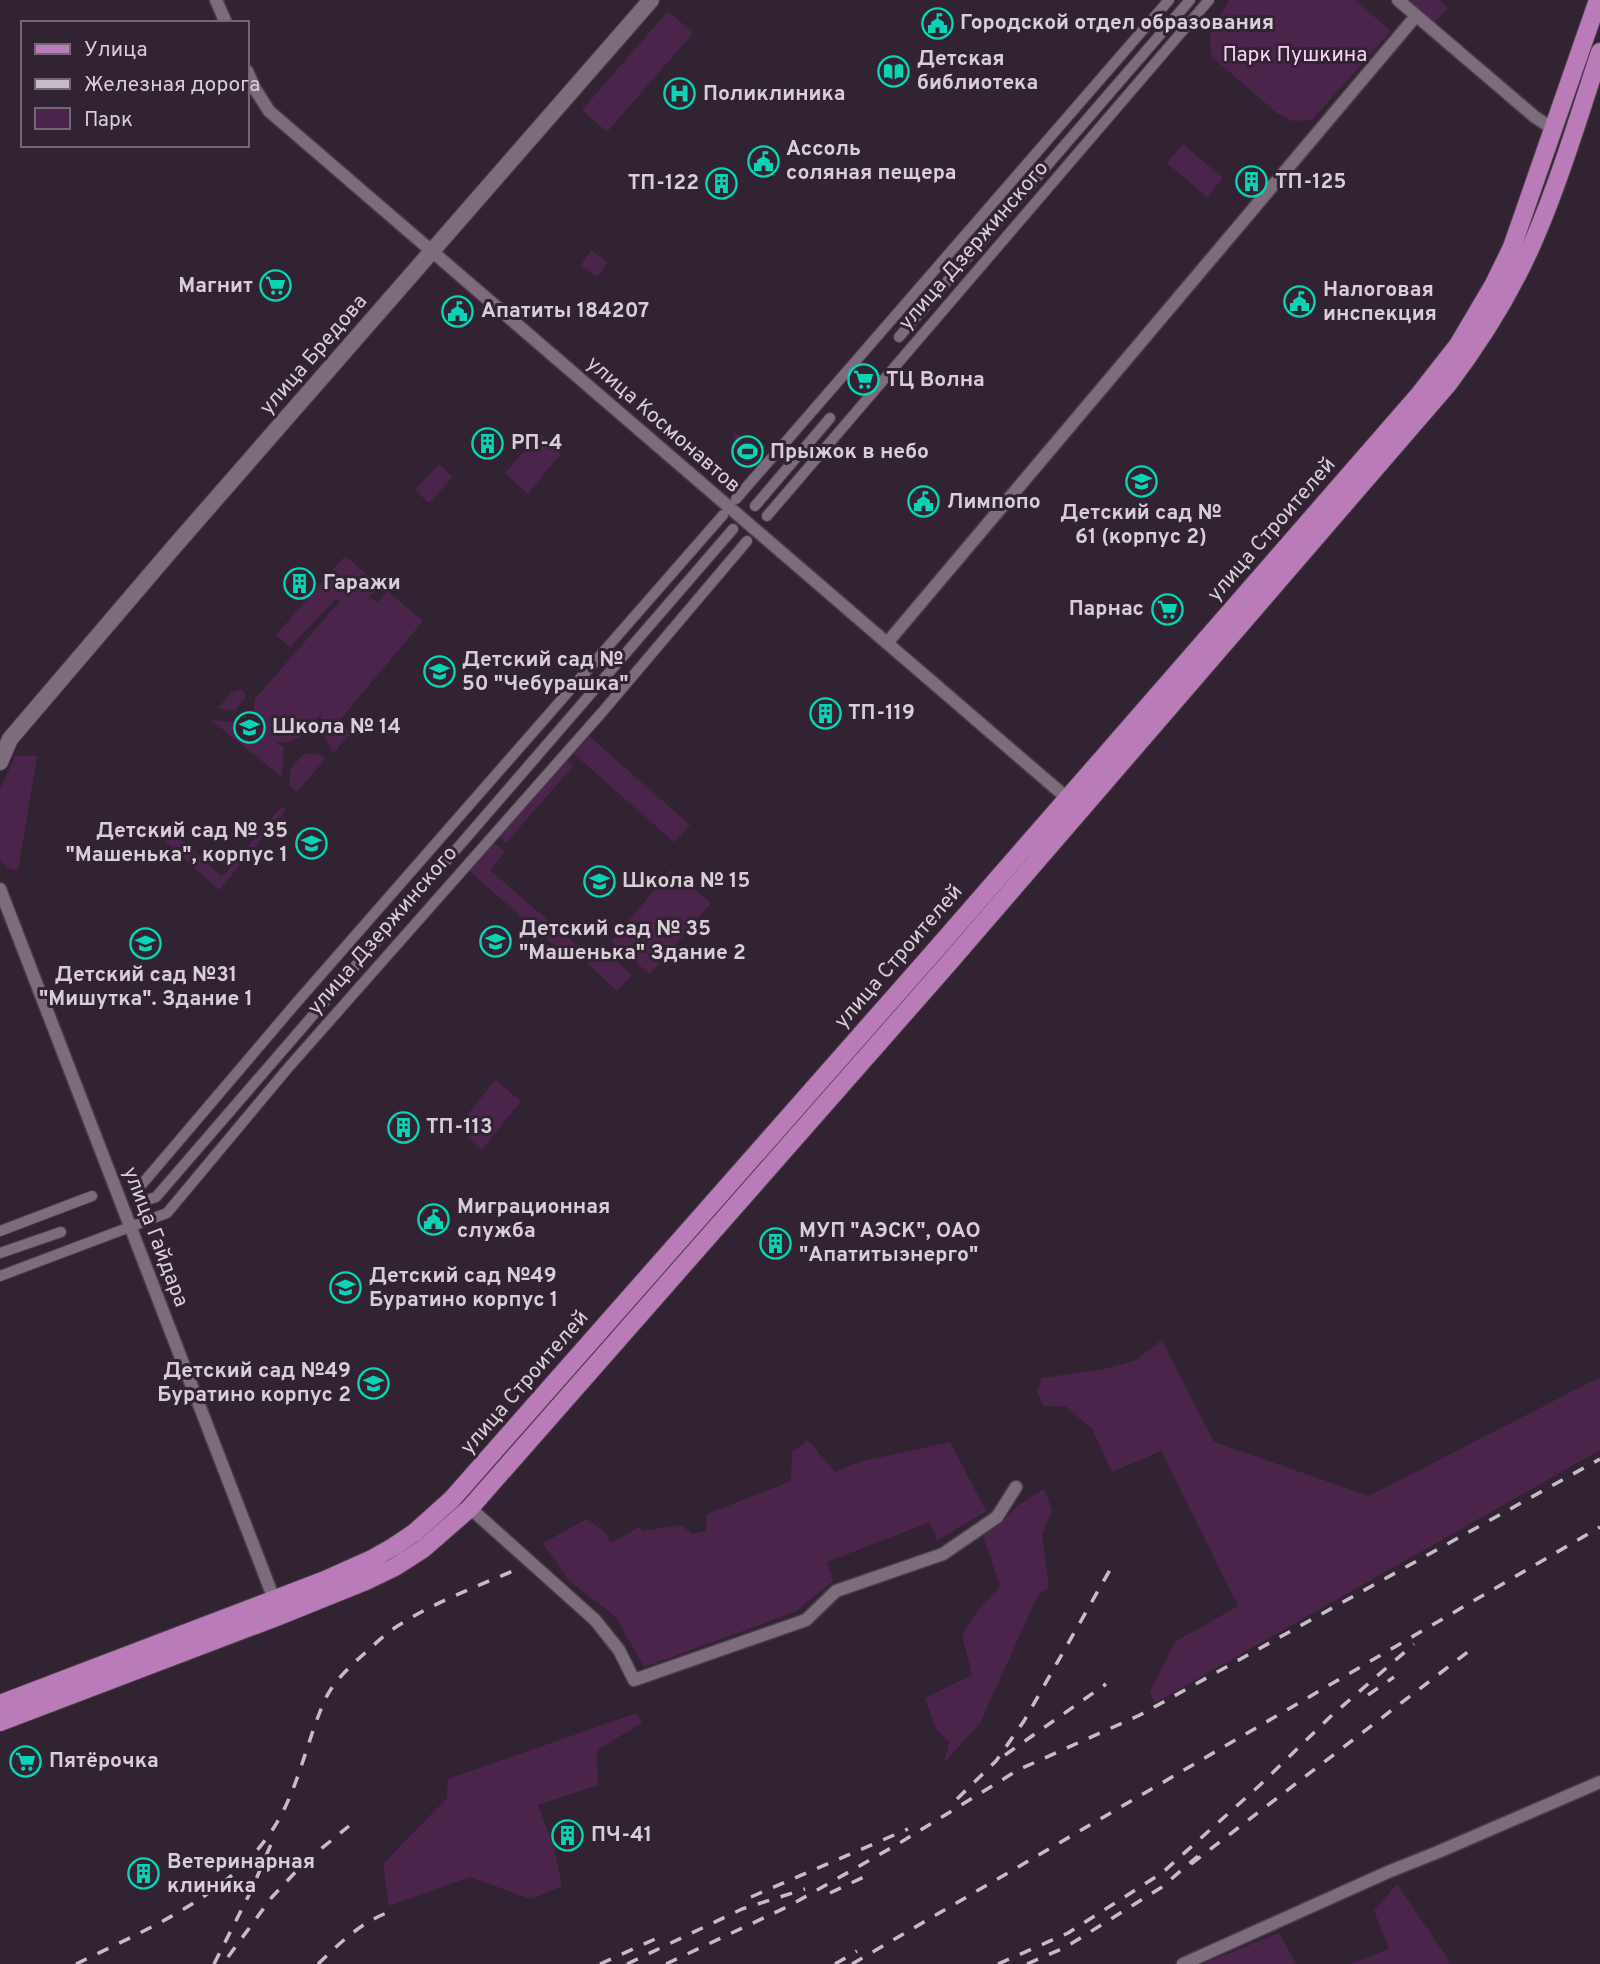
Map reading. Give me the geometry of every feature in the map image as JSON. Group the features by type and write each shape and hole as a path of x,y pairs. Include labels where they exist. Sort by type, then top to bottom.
{"main road":[{"name":"улица Строителей","path":"276,1607 372,1559 414,1533 453,1499 784,1149 1082,810 1458,345 1512,247 1555,130 1598,0"},
{"name":"улица Строителей","path":"0,1704 93,1677 276,1607 395,1567 423,1549 470,1508 591,1355 771,1136 1067,798 1230,625 1448,384 1483,336 1516,277 1542,222 1600,52"},
{"path":"1555,130 1572,138"},
{"path":"1067,798 1082,810"},
{"path":"771,1136 784,1149"},
{"name":"улица Строителей","path":"0,1722 93,1677"}],"street":[{"path":"216,0 225,21"},
{"name":"улица Бредова","path":"0,762 5,741 651,0"},
{"name":"улица Дзержинского","path":"736,499 1169,0"},
{"name":"улица Дзержинского","path":"899,337 1190,0"},
{"name":"улица Дзержинского","path":"767,516 1209,0"},
{"path":"1398,0 1535,117 1555,130"},
{"path":"887,643 1416,16"},
{"name":"улица Космонавтов","path":"248,73 269,111 1067,798"},
{"path":"755,506 830,418"},
{"name":"улица Дзержинского","path":"137,1190 723,515"},
{"name":"улица Дзержинского","path":"141,1202 156,1197 733,529"},
{"name":"улица Дзержинского","path":"0,1276 167,1213 288,1068 604,710 747,541"},
{"name":"улица Гайдара","path":"0,888 276,1607"},
{"path":"0,1231 92,1196"},
{"path":"0,1253 61,1232"},
{"path":"470,1508 595,1620 619,1650 634,1680 806,1620 836,1591 943,1554 997,1517 1016,1487"},
{"path":"1183,1964 1388,1872 1600,1782"}],"green space":[{"name":"Парк Пушкина","path":"1229,0 1355,0 1391,31 1312,120 1292,121 1277,113 1211,56 1210,35"},
{"path":"1405,0 1439,0 1448,8 1433,24"},
{"path":"668,11 693,33 607,132 582,110"},
{"path":"1183,144 1223,178 1207,197 1167,163"},
{"path":"591,250 608,262 597,277 581,265"},
{"path":"540,433 562,452 528,494 505,473"},
{"name":"Прыжок в небо","path":"734,433 753,441 757,447 759,457 750,466 744,466 735,458"},
{"path":"439,464 453,477 429,503 415,490"},
{"path":"345,556 382,587 368,597 378,602 387,591 423,621 339,721 351,732 334,753 324,734 321,714 307,731 296,739 275,742 284,747 282,777 211,720 234,722 264,737 253,719 255,699 340,601 336,599 290,647 276,635"},
{"path":"242,689 246,696 235,711 218,708 232,692"},
{"path":"589,736 690,825 674,842 574,754"},
{"path":"304,754 317,754 326,758 297,792 289,785 291,768"},
{"path":"15,756 37,756 18,871 8,868 0,860 0,790"},
{"path":"564,757 573,766 506,843 496,835"},
{"path":"282,806 286,810 219,890 164,840 172,831 220,875 225,874"},
{"path":"492,841 505,852 490,870 581,949 571,960 467,869"},
{"path":"671,870 711,903 650,974 611,942"},
{"path":"601,947 632,975 617,991 587,963"},
{"path":"495,1080 521,1101 482,1149 457,1128"},
{"path":"1162,1340 1214,1442 1369,1496 1600,1377 1600,1450 1155,1703 1150,1692 1175,1642 1238,1606 1161,1451 1112,1472 1092,1429 1065,1406 1043,1406 1037,1390 1042,1378 1104,1369 1136,1360"},
{"path":"808,1440 835,1472 859,1462 950,1442 986,1511 937,1541 930,1522 827,1562 833,1581 795,1612 644,1667 615,1616 569,1581 543,1543 587,1519 604,1531 611,1543 639,1527 643,1531 681,1525 692,1534 706,1531 707,1514 791,1481 792,1452"},
{"path":"1044,1489 1052,1510 1042,1535 1049,1588 1038,1595 980,1723 944,1763 949,1742 936,1729 925,1698 972,1675 962,1635 976,1613 1000,1586 983,1536 1017,1506"},
{"path":"637,1713 642,1723 597,1750 598,1785 538,1805 554,1847 562,1886 531,1899 470,1877 389,1906 383,1864 447,1798 448,1779"},
{"path":"1397,1884 1451,1964 1351,1964 1389,1949 1374,1911"},
{"path":"1279,1933 1296,1964 1203,1964"}],"railway":[{"path":"666,1964 789,1906 898,1844 1018,1770 1140,1715 1600,1459"},
{"path":"852,1964 1600,1527"},
{"path":"957,1799 996,1761 1024,1721 1111,1568"},
{"path":"76,1964 179,1912 227,1879 248,1860 277,1823 327,1695 347,1670 393,1629 452,1597 513,1571"},
{"path":"998,1964 1068,1933 1162,1873 1260,1785 1330,1717 1414,1644"},
{"path":"1191,1864 1469,1651"},
{"path":"1368,1695 1394,1677"},
{"path":"1005,1755 1106,1684"},
{"path":"228,1957 272,1897 306,1861 349,1826"},
{"path":"751,1897 908,1829"},
{"path":"214,1964 251,1891 275,1835"},
{"path":"1027,1964 1066,1947 1162,1887 1198,1856"},
{"path":"830,1893 868,1875"},
{"path":"627,1964 742,1909 805,1889"},
{"path":"318,1964 342,1941 389,1912"},
{"path":"600,1964 664,1935"},
{"path":"835,1964 857,1951"}],"place":[{"name":"Городской отдел образования","path":"937,23"},
{"name":"Детская библиотека","path":"894,71"},
{"name":"Поликлиника","path":"680,94"},
{"name":"Ассоль соляная пещера","path":"763,161"},
{"name":"ТП-125","path":"1252,182"},
{"name":"ТП-122","path":"722,183"},
{"name":"Магнит","path":"276,286"},
{"name":"Налоговая инспекция","path":"1300,302"},
{"name":"Апатиты 184207","path":"458,311"},
{"name":"ТЦ Волна","path":"863,380"},
{"name":"РП-4","path":"488,443"},
{"name":"Прыжок в небо","path":"747,452"},
{"name":"Детский сад № 61 (корпус 2)","path":"1141,481"},
{"name":"Лимпопо","path":"924,502"},
{"name":"Гаражи","path":"300,583"},
{"name":"Парнас","path":"1167,609"},
{"name":"Детский сад № 50 \"Чебурашка\"","path":"439,672"},
{"name":"ТП-119","path":"825,713"},
{"name":"Школа № 14","path":"249,727"},
{"name":"Детский сад № 35 \"Машенька\", корпус 1","path":"311,843"},
{"name":"Школа № 15","path":"599,881"},
{"name":"Детский сад № 35 \"Машенька\" Здание 2","path":"496,941"},
{"name":"Детский сад №31 \"Мишутка\". Здание 1","path":"146,943"},
{"name":"ТП-113","path":"403,1127"},
{"name":"Миграционная служба","path":"434,1219"},
{"name":"МУП \"АЭСК\", ОАО \"Апатитыэнерго\"","path":"776,1243"},
{"name":"Детский сад №49 Буратино корпус 1","path":"346,1288"},
{"name":"Детский сад №49 Буратино корпус 2","path":"374,1383"},
{"name":"Пятёрочка","path":"26,1761"},
{"name":"ПЧ-41","path":"568,1835"},
{"name":"Ветеринарная клиника","path":"144,1874"}]}
